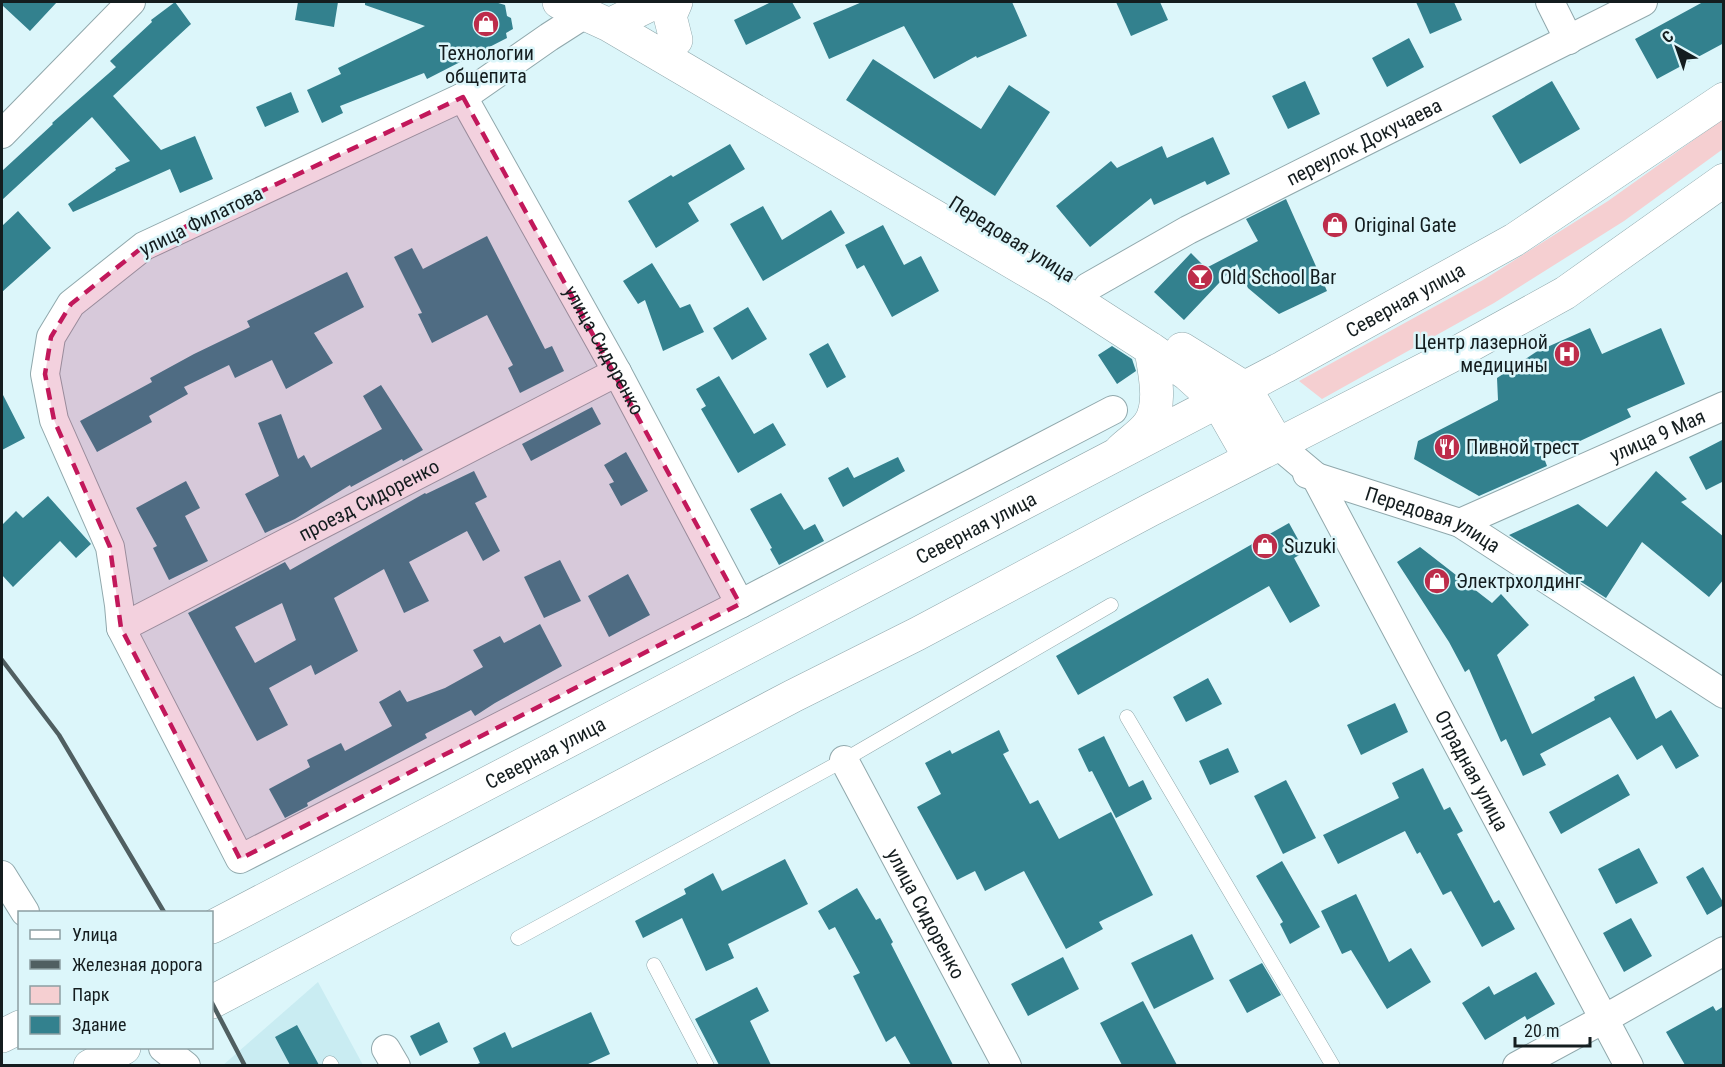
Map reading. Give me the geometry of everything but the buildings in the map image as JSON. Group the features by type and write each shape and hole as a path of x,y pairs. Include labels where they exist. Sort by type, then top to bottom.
{"main road":[{"path":"676,2 670,16 676,40"},
{"name":"Передовая улица","path":"607,8 676,40 973,214 1088,287 1154,332 1232,395 1264,452"},
{"name":"Передовая улица","path":"607,8 1055,287 1187,375 1232,395"},
{"name":"Северная улица","path":"213,926 1232,395 1514,240 1724,99"},
{"path":"213,1001 1150,510 1449,357 1565,293 1724,180"},
{"path":"1118,453 1149,423 1155,406 1156,386 1151,349"},
{"path":"2,1036 18,1028"},
{"path":"90,1065 120,1049"}],"street":[{"path":"2,134 131,2"},
{"path":"1551,2 1569,40"},
{"name":"переулок Докучаева","path":"1088,287 1188,230 1643,2"},
{"name":"улица Филатова","path":"121,628 110,547 54,420 45,375 51,337 71,304 144,246 463,97 549,37 607,8"},
{"name":"улица Сидоренко","path":"463,97 617,372 740,604"},
{"name":"проезд Сидоренко","path":"121,628 617,372"},
{"name":"улица 9 Мая","path":"1460,523 1724,406"},
{"path":"121,628 240,859 740,604 1113,410"},
{"name":"Передовая улица","path":"1264,452 1315,476 1460,523 1724,694"},
{"name":"Отрадная улица","path":"1315,476 1629,1065"},
{"name":"улица Сидоренко","path":"844,760 1007,1065"},
{"path":"2,875 24,911"},
{"path":"1517,1065 1724,951"},
{"path":"166,1049 186,1065"}],"lane":[{"path":"518,938 844,760 1112,604"},
{"path":"1127,717 1333,1065"},
{"path":"654,965 707,1065"}],"highlighted area":[{"path":"463,97 740,604 240,859 121,628 110,547 54,420 45,374 51,337 71,304 144,246"}],"shaded area":[{"path":"318,982 363,1065 222,1066"}],"green space":[{"path":"1723,119 1723,149 1624,221 1494,303 1322,399 1299,381 1483,280 1608,201"}],"railway":[{"path":"2,660 59,735 163,911"},
{"path":"213,1005 245,1066"}],"place":[{"name":"Технологии общепита","path":"486,24"},
{"name":"Original Gate","path":"1335,225"},
{"name":"Old School Bar","path":"1200,277"},
{"name":"Центр лазерной медицины","path":"1567,354"},
{"name":"Пивной трест","path":"1447,447"},
{"name":"Suzuki","path":"1265,546"},
{"name":"Электрхолдинг","path":"1437,581"}]}
